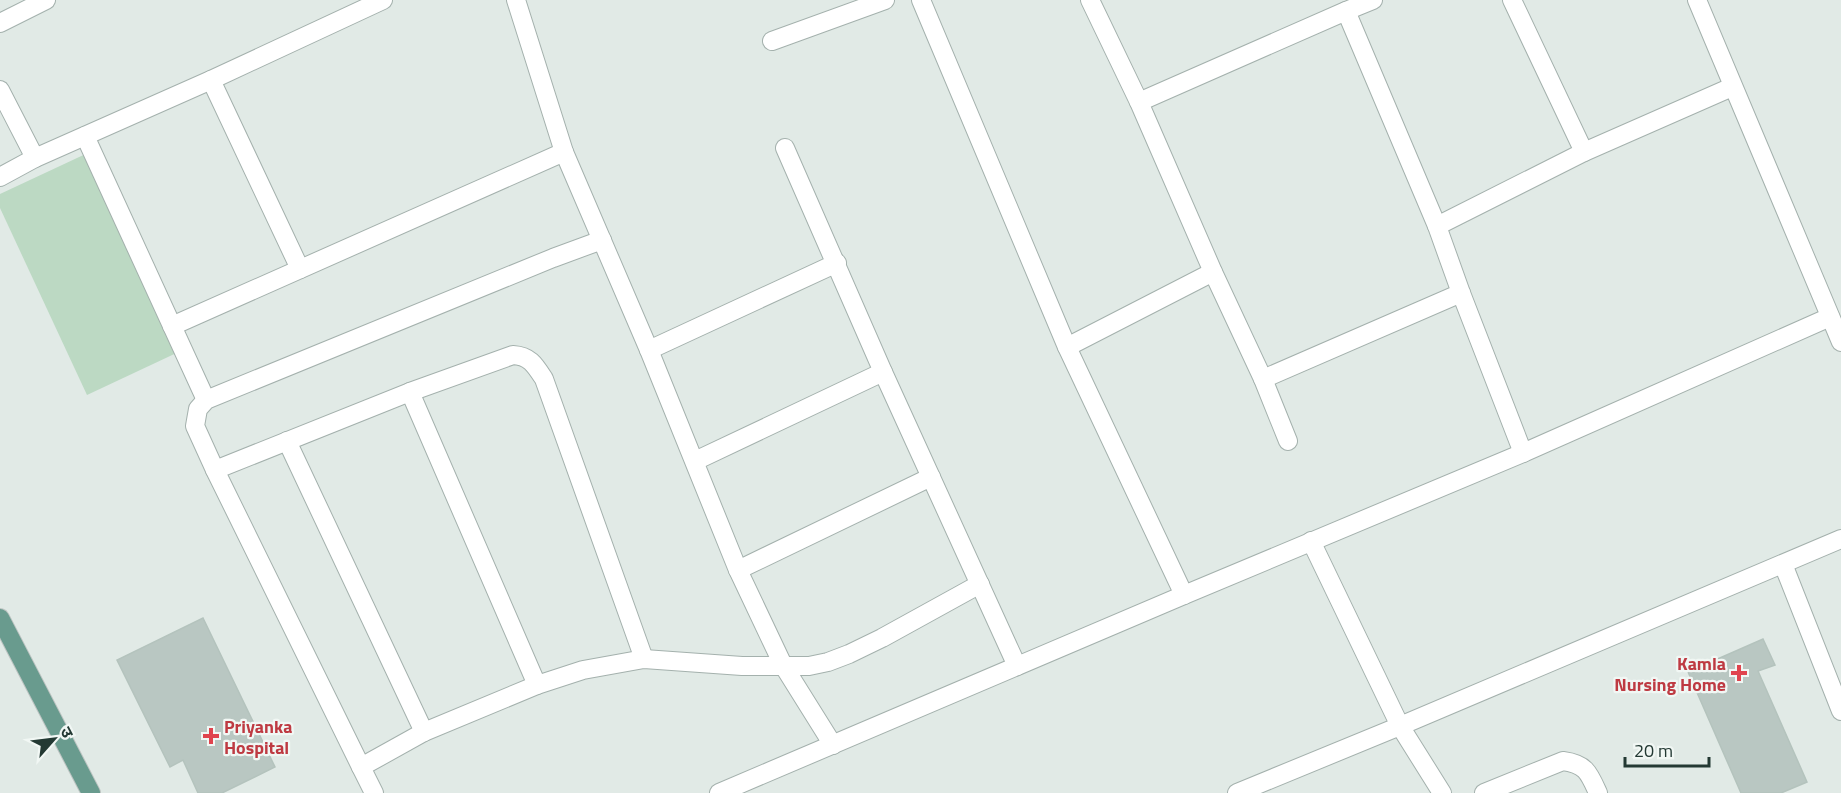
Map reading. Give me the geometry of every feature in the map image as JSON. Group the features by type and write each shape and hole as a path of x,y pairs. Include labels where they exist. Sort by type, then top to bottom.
{"main road":[{"path":"0,618 91,793"}],"street":[{"path":"0,23 46,0"},
{"path":"0,177 35,158 212,80 383,0"},
{"path":"516,0 564,152 649,350 738,570 783,665 832,745"},
{"path":"772,41 885,0"},
{"path":"921,0 1067,347 1184,595"},
{"path":"1090,0 1139,102 1213,272 1263,379 1288,441"},
{"path":"1139,102 1373,0"},
{"path":"1512,0 1584,152"},
{"path":"1697,0 1841,342"},
{"path":"1346,11 1437,226 1523,453"},
{"path":"212,80 300,269"},
{"path":"1437,226 1584,152 1732,87"},
{"path":"0,90 35,158"},
{"path":"84,136 207,400"},
{"path":"785,148 883,372 1017,666"},
{"path":"172,326 564,152"},
{"path":"374,793 215,470 195,426 198,409 207,400 602,240"},
{"path":"649,350 837,263"},
{"path":"1067,347 1213,272"},
{"path":"1263,379 1461,293"},
{"path":"719,793 1523,453 1830,317"},
{"path":"215,470 410,392 513,355 522,356 534,364 544,379 644,659"},
{"path":"695,461 883,372"},
{"path":"410,392 537,685"},
{"path":"287,441 424,732"},
{"path":"738,570 931,477"},
{"path":"1237,793 1841,539"},
{"path":"1311,541 1400,726 1442,793"},
{"path":"1783,564 1841,711"},
{"path":"361,766 424,732 537,685 583,670 644,659 733,666 809,666 849,654 980,584"},
{"path":"1484,793 1563,761 1575,762 1582,767 1591,777 1598,793"}],"green space":[{"path":"92,151 185,349 87,395 0,208 0,194"}],"building":[{"path":"203,618 275,767 222,793 198,793 183,760 170,767 117,660"},
{"path":"1763,639 1775,665 1758,671 1807,782 1781,793 1741,793 1688,672"}],"place":[{"name":"Kamla Nursing Home","path":"1739,673"},
{"name":"Priyanka Hospital","path":"211,736"}]}
